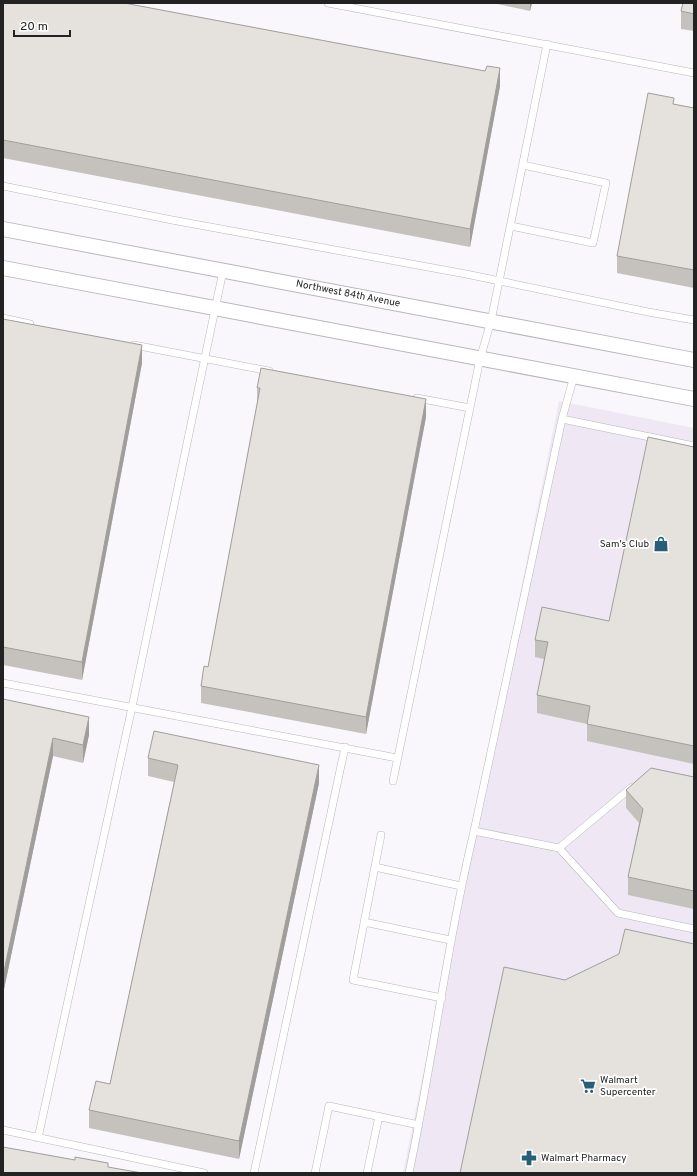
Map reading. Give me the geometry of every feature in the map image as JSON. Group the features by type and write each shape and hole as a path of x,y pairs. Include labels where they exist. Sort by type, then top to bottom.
{"street":[{"name":"Northwest 84th Avenue","path":"3,229 694,360"},
{"path":"3,268 694,399"}],"lane":[{"path":"328,3 694,73"},
{"path":"393,781 480,359 491,322 500,280 546,44"},
{"path":"511,226 593,244 606,183 523,165"},
{"path":"3,186 172,220 500,280 648,312 694,320"},
{"path":"38,1138 132,707 223,271"},
{"path":"3,318 34,325"},
{"path":"127,344 275,372"},
{"path":"409,1173 419,1125 442,998 450,940 461,886 562,419 574,376"},
{"path":"407,396 470,408"},
{"path":"562,419 694,446"},
{"path":"3,683 397,758"},
{"path":"254,1173 345,748"},
{"path":"559,848 640,780"},
{"path":"474,831 559,848 618,913 694,929"},
{"path":"381,835 353,980 442,998"},
{"path":"375,867 461,886"},
{"path":"364,922 450,940"},
{"path":"315,1173 329,1106 419,1125"},
{"path":"367,1173 379,1116"},
{"path":"3,1130 204,1173"}],"shaded area":[{"path":"559,401 694,428 694,1173 403,1173"}],"building":[{"path":"3,3 124,3 485,71 487,66 500,68 470,229 3,140"},
{"path":"683,3 694,3 694,14 681,11"},
{"path":"648,93 674,98 673,104 694,108 694,270 617,256"},
{"path":"3,319 142,345 82,662 3,647"},
{"path":"261,368 426,399 366,717 201,686 204,666 208,667 260,388 257,388"},
{"name":"Sam's Club","path":"648,437 694,447 694,746 587,724 590,706 537,695 548,642 535,640 542,607 609,621"},
{"path":"3,699 89,717 83,745 53,738 3,976"},
{"path":"154,731 319,765 239,1141 89,1110 96,1081 110,1084 178,765 148,758"},
{"path":"651,768 694,777 694,891 628,877 643,809 626,790"},
{"name":"Walmart Supercenter","path":"625,929 694,944 694,1173 460,1173 504,967 565,980 619,954"},
{"path":"3,1147 75,1160 75,1157 108,1163 108,1167 142,1173 3,1173"}],"place":[{"name":"Sam's Club","path":"661,544"},
{"name":"Walmart Supercenter","path":"588,1086"},
{"name":"Walmart Pharmacy","path":"529,1158"}]}
